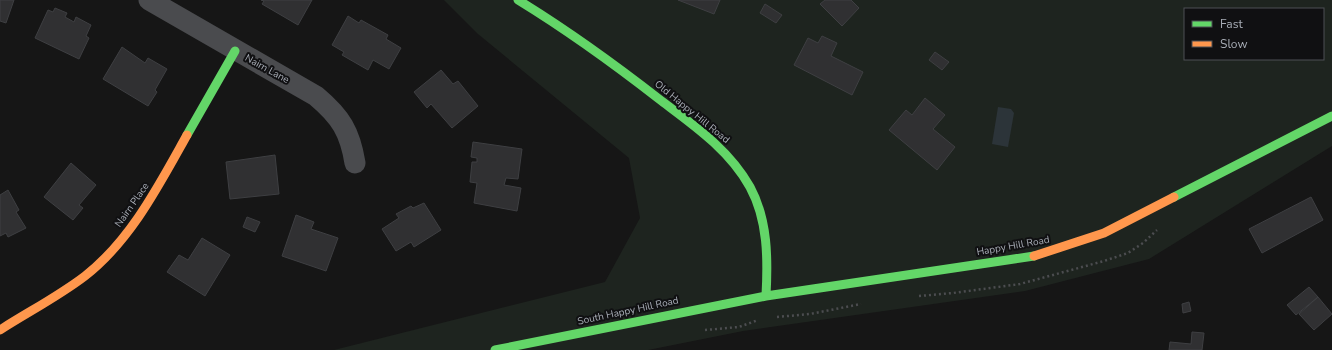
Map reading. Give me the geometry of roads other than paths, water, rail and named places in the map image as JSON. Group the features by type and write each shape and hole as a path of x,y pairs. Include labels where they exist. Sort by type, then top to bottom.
{"street":[{"name":"Nairn Lane","path":"149,0 235,51 316,96 332,109 344,127 352,144 355,163"},
{"name":"Old Happy Hill Road","path":"518,0 638,82 720,147 737,166 750,188 759,211 766,238 768,266 766,296"},
{"name":"Nairn Place","path":"0,330 85,276 102,261 130,229 154,194 235,51"},
{"name":"Happy Hill Road","path":"766,296 1032,256 1065,247 1104,233 1332,116"},
{"name":"South Happy Hill Road","path":"495,350 674,313 766,296"}]}
